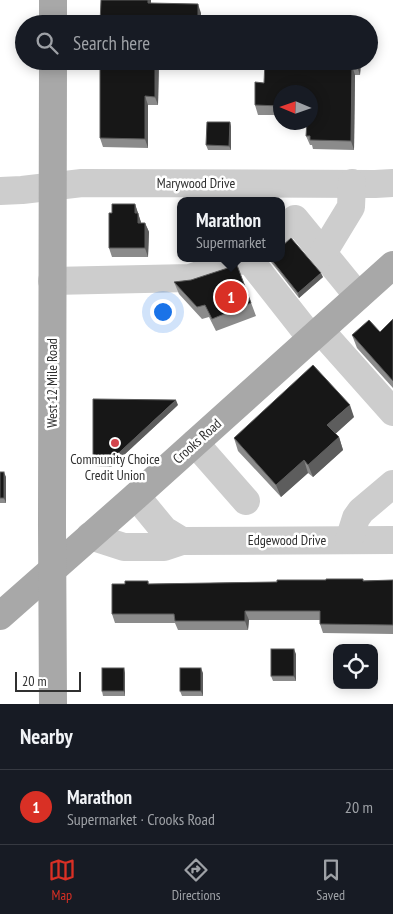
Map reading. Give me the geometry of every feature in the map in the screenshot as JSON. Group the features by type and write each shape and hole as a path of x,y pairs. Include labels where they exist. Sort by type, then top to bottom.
{"main road":[{"path":"53,0 53,15"},
{"name":"West 12 Mile Road","path":"53,70 53,704"},
{"name":"Crooks Road","path":"0,616 393,265"}],"street":[{"name":"Marywood Drive","path":"0,191 82,183 393,183"},
{"path":"323,253 352,207 352,183"},
{"path":"285,228 295,219 358,296"},
{"path":"52,281 190,278 236,262"},
{"path":"252,262 316,334 393,412"},
{"path":"195,443 246,501"},
{"path":"349,540 356,518 361,510 393,484"},
{"path":"136,496 164,530 182,541"},
{"name":"Edgewood Drive","path":"90,536 124,547 164,547 182,541 393,540"}],"building":[{"path":"101,0 148,0 148,3 198,4 198,15 100,15"},
{"path":"100,70 155,70 155,97 145,96 145,139 100,138"},
{"path":"265,70 352,70 351,141 310,140 310,136 306,136 306,130 318,130 318,85 273,85 273,106 255,105 255,82 264,83"},
{"path":"207,122 230,122 229,146 206,145"},
{"path":"112,204 135,204 135,213 138,213 138,223 145,223 145,248 109,248 109,213 112,213"},
{"path":"291,238 321,273 298,293 273,262 285,262 285,243"},
{"path":"237,265 251,303 212,319 205,305 197,307 174,282 191,280"},
{"path":"393,319 393,381 352,335 369,320 380,332"},
{"path":"313,365 350,405 327,425 339,437 308,465 304,460 276,485 234,438"},
{"name":"Community Choice Credit Union","path":"93,399 176,400 109,462 93,461"},
{"path":"0,472 4,472 4,498 0,498"},
{"path":"277,580 393,580 393,625 320,624 320,611 245,611 245,621 175,621 174,614 112,614 112,584 125,584 125,581 148,581 148,584 277,582"},
{"path":"271,649 294,649 294,676 271,676"},
{"path":"102,668 124,668 124,691 102,691"},
{"path":"180,668 201,668 201,691 180,691"}],"place":[{"name":"Marathon","path":"231,297"},
{"name":"Community Choice Credit Union","path":"115,443"}]}
